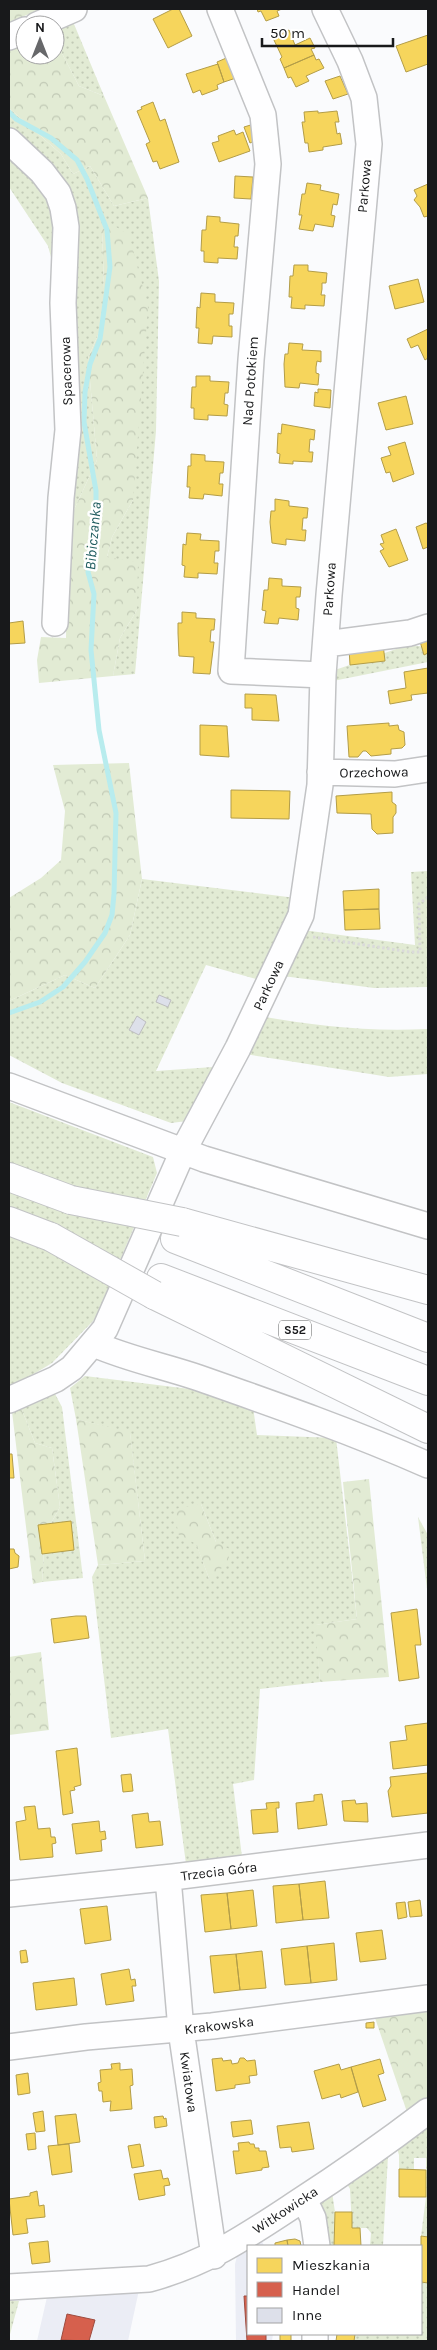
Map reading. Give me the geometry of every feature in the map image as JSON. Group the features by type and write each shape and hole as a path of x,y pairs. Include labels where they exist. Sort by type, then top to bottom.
{"highway":[{"path":"9,1177 71,1200 178,1230 428,1290"},
{"path":"9,1221 51,1237 158,1287 428,1429"},
{"path":"178,1230 428,1338"},
{"name":"S52","path":"158,1287 428,1381"}],"street":[{"path":"60,15 74,9"},
{"name":"Nad Potokiem","path":"220,9 263,115 268,164 251,360 231,671 323,675"},
{"name":"Parkowa","path":"9,1400 56,1379 72,1368 94,1344 113,1314 183,1150 238,1048 301,915 320,772 323,675 334,527 369,144 364,98 350,61 325,9"},
{"name":"Spacerowa","path":"9,140 42,172 58,193 66,227 63,303 68,430 61,498 55,623"},
{"path":"326,644 410,633 428,627"},
{"name":"Orzechowa","path":"320,772 395,774 428,769"},
{"path":"9,1086 204,1159 428,1226"},
{"path":"94,1344 121,1356 189,1375 327,1424 428,1465"},
{"name":"Trzecia Góra","path":"9,1894 168,1878 428,1845"},
{"name":"Kwiatowa","path":"168,1878 181,2030 214,2256"},
{"name":"Krakowska","path":"9,2047 86,2037 181,2030 428,1998"},
{"name":"Witkowicka","path":"9,2287 149,2279 214,2256 370,2155 428,2111"},
{"path":"304,2199 313,2218 317,2245"}],"path":[{"path":"292,934 420,952 419,904 428,898"}],"shaded area":[{"path":"261,2238 264,2245 250,2245"},
{"path":"247,2247 247,2335 273,2335 272,2341 236,2341 235,2264 238,2252"},
{"path":"139,2290 128,2341 37,2341 47,2297"}],"green space":[{"path":"9,9 42,9 27,15 15,15 15,20 9,22"},
{"path":"69,17 74,24 104,96 79,86 65,59 65,19"},
{"path":"15,40 15,65 65,65 65,59 79,86 104,96 148,198 114,206 90,166 73,174 61,154 9,108 9,43"},
{"path":"9,108 61,154 73,174 90,166 114,206 148,198 159,281 156,431 135,674 113,676 120,638 137,610 107,557 112,537 133,500 102,228 105,319 88,358 97,460 67,525 61,180 9,128"},
{"path":"9,151 54,197 55,272 48,246 9,187"},
{"path":"113,225 129,235 148,307 133,500 112,537 107,557 138,562 137,610 120,638 113,676 39,683 37,660 41,637 66,638 67,525 97,460 88,358 105,319 102,228"},
{"path":"408,645 428,647 428,662 328,682 332,671"},
{"path":"129,763 142,879 130,935 95,988 65,975 9,1001 9,898 41,878 61,860 65,811 53,765"},
{"path":"428,871 428,987 374,988 283,976 303,930 415,945 411,872"},
{"path":"142,879 296,898 292,916 260,980 226,1064 195,1120 171,1123 62,1083 9,1055 9,1001 65,975 95,988 130,935","holes":["206,965 260,980 213,1067 156,1071"]},
{"path":"259,1016 343,1027 384,1030 428,1029 428,1074 389,1077 239,1053"},
{"path":"9,1102 153,1157 157,1173 95,1319 52,1363 9,1389"},
{"path":"85,1376 214,1392 253,1407 257,1435 336,1438 357,1619 316,1625 320,1682 260,1689 254,1780 233,1784 242,1857 186,1864 168,1729 111,1738 92,1577 98,1565 145,1561 130,1433 76,1419 70,1388","holes":["201,1504 216,1542 210,1581 196,1543"]},
{"path":"37,1393 55,1394 62,1407 83,1578 42,1582 45,1534 60,1507 52,1448 35,1443 20,1405"},
{"path":"20,1405 35,1443 52,1448 60,1507 45,1534 42,1582 33,1584 12,1412"},
{"path":"76,1419 130,1432 145,1561 98,1565"},
{"path":"369,1479 389,1677 320,1682 315,1625 357,1619 343,1482"},
{"path":"201,1504 216,1542 229,1549 228,1561 210,1581 196,1544 178,1534 175,1509"},
{"path":"418,1517 428,1535 428,1597"},
{"path":"41,1652 49,1730 9,1735 9,1657"},
{"path":"428,2007 428,2098 408,2115 374,2015"},
{"path":"428,2121 428,2237 421,2236 426,2197 426,2158 414,2158 414,2169 399,2169 399,2155 396,2145"},
{"path":"388,2156 383,2245 370,2245 371,2233 367,2228 352,2228 350,2189 346,2182"},
{"path":"332,2192 335,2212 334,2245 324,2245 314,2205"},
{"path":"422,2282 428,2283 428,2341 354,2341 355,2335 422,2335"},
{"path":"9,2301 19,2301 9,2338"}],"building: Mieszkania":[{"path":"173,9 179,9 192,36 168,48 153,19"},
{"path":"257,9 282,9 277,11 279,16 266,21 261,11 258,12"},
{"path":"289,30 295,45 310,38 315,48 311,49 314,55 284,68 280,59 282,57 273,38"},
{"path":"428,35 428,64 406,72 396,46"},
{"path":"314,55 316,60 319,59 324,68 306,76 309,81 296,87 291,77 288,78 284,68"},
{"path":"231,56 239,77 224,82 217,62"},
{"path":"218,64 224,82 217,85 218,89 202,95 200,90 193,93 186,74"},
{"path":"340,76 348,94 333,99 325,81"},
{"path":"153,102 160,121 165,119 179,162 160,169 157,161 153,162 146,144 150,142 137,111 142,109 141,107"},
{"path":"318,111 318,113 337,111 339,122 335,122 337,134 340,133 342,144 323,147 323,150 309,152 308,143 305,143 302,122 305,122 304,112"},
{"path":"254,124 259,139 250,143 244,127"},
{"path":"234,130 236,135 243,132 250,151 219,162 212,143 219,141 218,136"},
{"path":"235,176 253,177 251,199 234,198"},
{"path":"307,183 321,185 320,190 339,194 337,205 333,204 331,215 335,216 333,227 315,224 313,231 299,229 302,215 299,215 302,194 305,194"},
{"path":"428,184 428,216 424,217 420,207 414,200 417,196 414,190"},
{"path":"207,216 220,217 220,222 239,224 238,236 235,236 234,247 238,247 237,259 218,258 218,263 204,262 204,251 201,251 202,230 206,230"},
{"path":"294,265 308,265 308,271 327,273 326,283 322,283 321,295 325,295 324,306 305,305 305,309 291,308 292,297 289,297 290,276 293,276"},
{"path":"418,279 424,302 395,309 389,286"},
{"path":"201,293 215,294 215,302 234,303 233,314 229,314 229,326 232,326 232,337 213,336 212,344 198,343 199,328 196,328 197,307 200,308"},
{"path":"428,329 428,358 425,360 418,345 411,348 407,339"},
{"path":"289,343 303,344 302,350 321,351 321,362 317,361 316,367 316,373 319,374 318,385 300,383 299,388 285,387 284,364 285,354 288,354"},
{"path":"196,376 210,376 210,381 229,382 224,404 228,405 227,416 208,415 208,420 194,419 194,408 191,408 192,387 196,387"},
{"path":"318,389 331,390 330,408 314,406 315,392 318,393"},
{"path":"406,396 413,424 386,430 378,403"},
{"path":"282,424 315,430 314,440 310,439 309,452 313,452 312,462 293,461 293,464 279,463 280,454 277,453 278,433 281,434"},
{"path":"405,442 414,474 393,482 390,472 386,473 381,458 391,455 388,447"},
{"path":"191,454 205,455 205,461 224,462 219,484 223,484 222,496 204,494 203,499 189,498 190,487 187,487 188,466 191,466"},
{"path":"275,499 289,501 289,506 308,508 307,518 303,518 302,530 306,530 305,541 286,539 286,545 272,543 270,522 271,511 275,511"},
{"path":"428,524 428,547 423,549 416,527"},
{"path":"396,529 408,560 389,567 380,551 384,549 380,544 384,543 381,535"},
{"path":"187,533 201,534 200,540 219,541 219,551 215,551 214,563 218,563 217,574 198,573 198,578 184,577 185,566 182,565 183,544 186,545"},
{"path":"269,578 282,579 282,586 301,587 300,597 296,597 296,608 299,609 298,620 279,618 278,624 264,623 266,611 262,610 264,590 268,590"},
{"path":"182,612 196,613 196,618 215,619 214,630 211,630 210,642 214,642 210,674 193,673 194,657 179,656 178,623 182,623"},
{"path":"23,621 25,643 9,644 9,623"},
{"path":"428,634 428,653 424,655 419,638"},
{"path":"383,644 385,661 350,665 349,648"},
{"path":"428,668 428,693 411,695 412,700 390,704 388,691 406,688 404,672"},
{"path":"245,694 276,695 279,721 252,720 252,708 245,708"},
{"path":"389,723 389,726 398,725 399,730 404,732 405,745 402,748 391,749 391,754 371,756 366,751 363,751 358,757 349,757 347,726"},
{"path":"200,725 227,726 229,757 200,755"},
{"path":"231,790 290,791 289,819 231,818"},
{"path":"392,792 392,802 396,805 396,813 393,817 393,833 377,834 372,829 371,814 337,813 336,796"},
{"path":"379,889 379,909 344,910 343,891"},
{"path":"379,909 380,929 345,930 344,910"},
{"path":"9,1454 12,1454 14,1478 9,1478"},
{"path":"71,1521 74,1550 42,1554 38,1525"},
{"path":"9,1549 14,1549 15,1553 19,1556 18,1567 9,1569"},
{"path":"417,1609 421,1645 415,1645 419,1678 399,1681 391,1613"},
{"path":"86,1616 89,1638 54,1643 51,1619"},
{"path":"428,1723 428,1765 393,1769 390,1742 407,1740 405,1726"},
{"path":"77,1748 81,1785 74,1787 75,1790 70,1791 73,1813 63,1815 56,1751"},
{"path":"428,1773 428,1813 392,1817 388,1791 391,1786 390,1777"},
{"path":"131,1774 133,1791 123,1792 121,1775"},
{"path":"322,1794 327,1825 298,1829 296,1803 314,1801 314,1795"},
{"path":"355,1800 356,1804 367,1803 368,1822 344,1821 342,1801"},
{"path":"279,1802 279,1808 276,1808 278,1832 253,1834 251,1810 267,1809 266,1803"},
{"path":"35,1806 38,1829 50,1828 51,1837 55,1837 56,1843 52,1844 53,1857 20,1860 16,1822 26,1820 24,1807"},
{"path":"148,1813 149,1822 160,1821 163,1845 136,1848 132,1815"},
{"path":"99,1821 100,1832 105,1831 106,1839 101,1840 102,1851 76,1854 72,1824"},
{"path":"325,1881 329,1918 303,1920 299,1884"},
{"path":"299,1884 303,1920 276,1923 273,1886"},
{"path":"253,1890 257,1926 231,1929 227,1893"},
{"path":"227,1893 231,1929 205,1932 201,1895"},
{"path":"420,1900 422,1916 410,1917 408,1902"},
{"path":"405,1902 407,1917 398,1919 396,1903"},
{"path":"107,1906 111,1940 85,1944 80,1909"},
{"path":"382,1930 386,1959 360,1962 356,1933"},
{"path":"334,1943 337,1980 311,1983 307,1946"},
{"path":"307,1946 311,1983 285,1985 281,1949"},
{"path":"26,1950 28,1962 21,1963 20,1951"},
{"path":"262,1951 266,1988 240,1990 236,1954"},
{"path":"236,1954 240,1990 214,1993 210,1956"},
{"path":"129,1969 131,1980 135,1979 136,1986 132,1986 134,2001 106,2005 101,1974"},
{"path":"74,1978 77,2005 36,2010 33,1983"},
{"path":"374,2022 374,2028 366,2028 366,2023"},
{"path":"222,2058 223,2061 231,2060 232,2064 238,2063 240,2058 244,2058 247,2061 255,2060 257,2075 249,2076 250,2083 216,2091 212,2059"},
{"path":"380,2059 384,2073 378,2075 386,2100 363,2107 351,2067"},
{"path":"120,2063 120,2070 132,2069 133,2085 130,2086 132,2109 110,2111 111,2101 103,2102 102,2091 99,2091 98,2083 101,2082 100,2070 112,2069 111,2064"},
{"path":"339,2064 341,2070 351,2067 358,2092 341,2098 340,2094 322,2099 314,2071"},
{"path":"28,2073 30,2093 18,2095 16,2075"},
{"path":"43,2111 45,2131 36,2132 33,2113"},
{"path":"76,2114 80,2142 58,2145 55,2116"},
{"path":"163,2116 164,2119 166,2118 167,2126 155,2128 154,2117"},
{"path":"251,2120 253,2134 233,2137 231,2122"},
{"path":"309,2122 314,2149 292,2152 291,2147 280,2148 277,2126"},
{"path":"35,2133 36,2149 28,2150 26,2134"},
{"path":"249,2142 254,2144 255,2148 259,2148 259,2151 266,2151 269,2167 236,2174 233,2151 239,2151 238,2143"},
{"path":"69,2144 72,2172 52,2175 48,2146"},
{"path":"140,2144 144,2166 132,2168 128,2146"},
{"path":"399,2169 426,2170 426,2197 399,2197"},
{"path":"161,2170 163,2179 168,2178 170,2185 164,2186 165,2195 139,2200 134,2174"},
{"path":"37,2191 39,2206 44,2205 45,2217 26,2219 28,2233 13,2235 9,2199 30,2196 30,2193"},
{"path":"335,2212 352,2212 352,2228 360,2228 361,2245 334,2245"},
{"path":"421,2236 428,2237 428,2283 422,2282"},
{"path":"295,2239 300,2241 301,2245 288,2245 287,2240"},
{"path":"287,2240 288,2245 275,2245 275,2243"},
{"path":"48,2241 50,2262 32,2264 29,2243"},
{"path":"280,2335 291,2335 291,2341 280,2341"},
{"path":"337,2335 355,2335 354,2341 336,2341"}],"building: Handel":[{"path":"244,2296 247,2296 247,2335 266,2335 266,2341 247,2341"},
{"path":"67,2314 95,2320 89,2341 61,2340"}],"building: Inne":[{"path":"159,995 171,1000 168,1007 156,1002"},
{"path":"137,1016 146,1022 139,1035 129,1030"}],"waterway":[{"name":"Bibiczanka","path":"9,112 16,119 51,138 77,160 87,179 107,230 110,267 100,339 90,364 85,392 84,422 96,491 96,525 88,572 94,594 91,650 99,730 116,813 114,894 112,915 105,933 85,962 63,987 40,1002 9,1013"}]}
